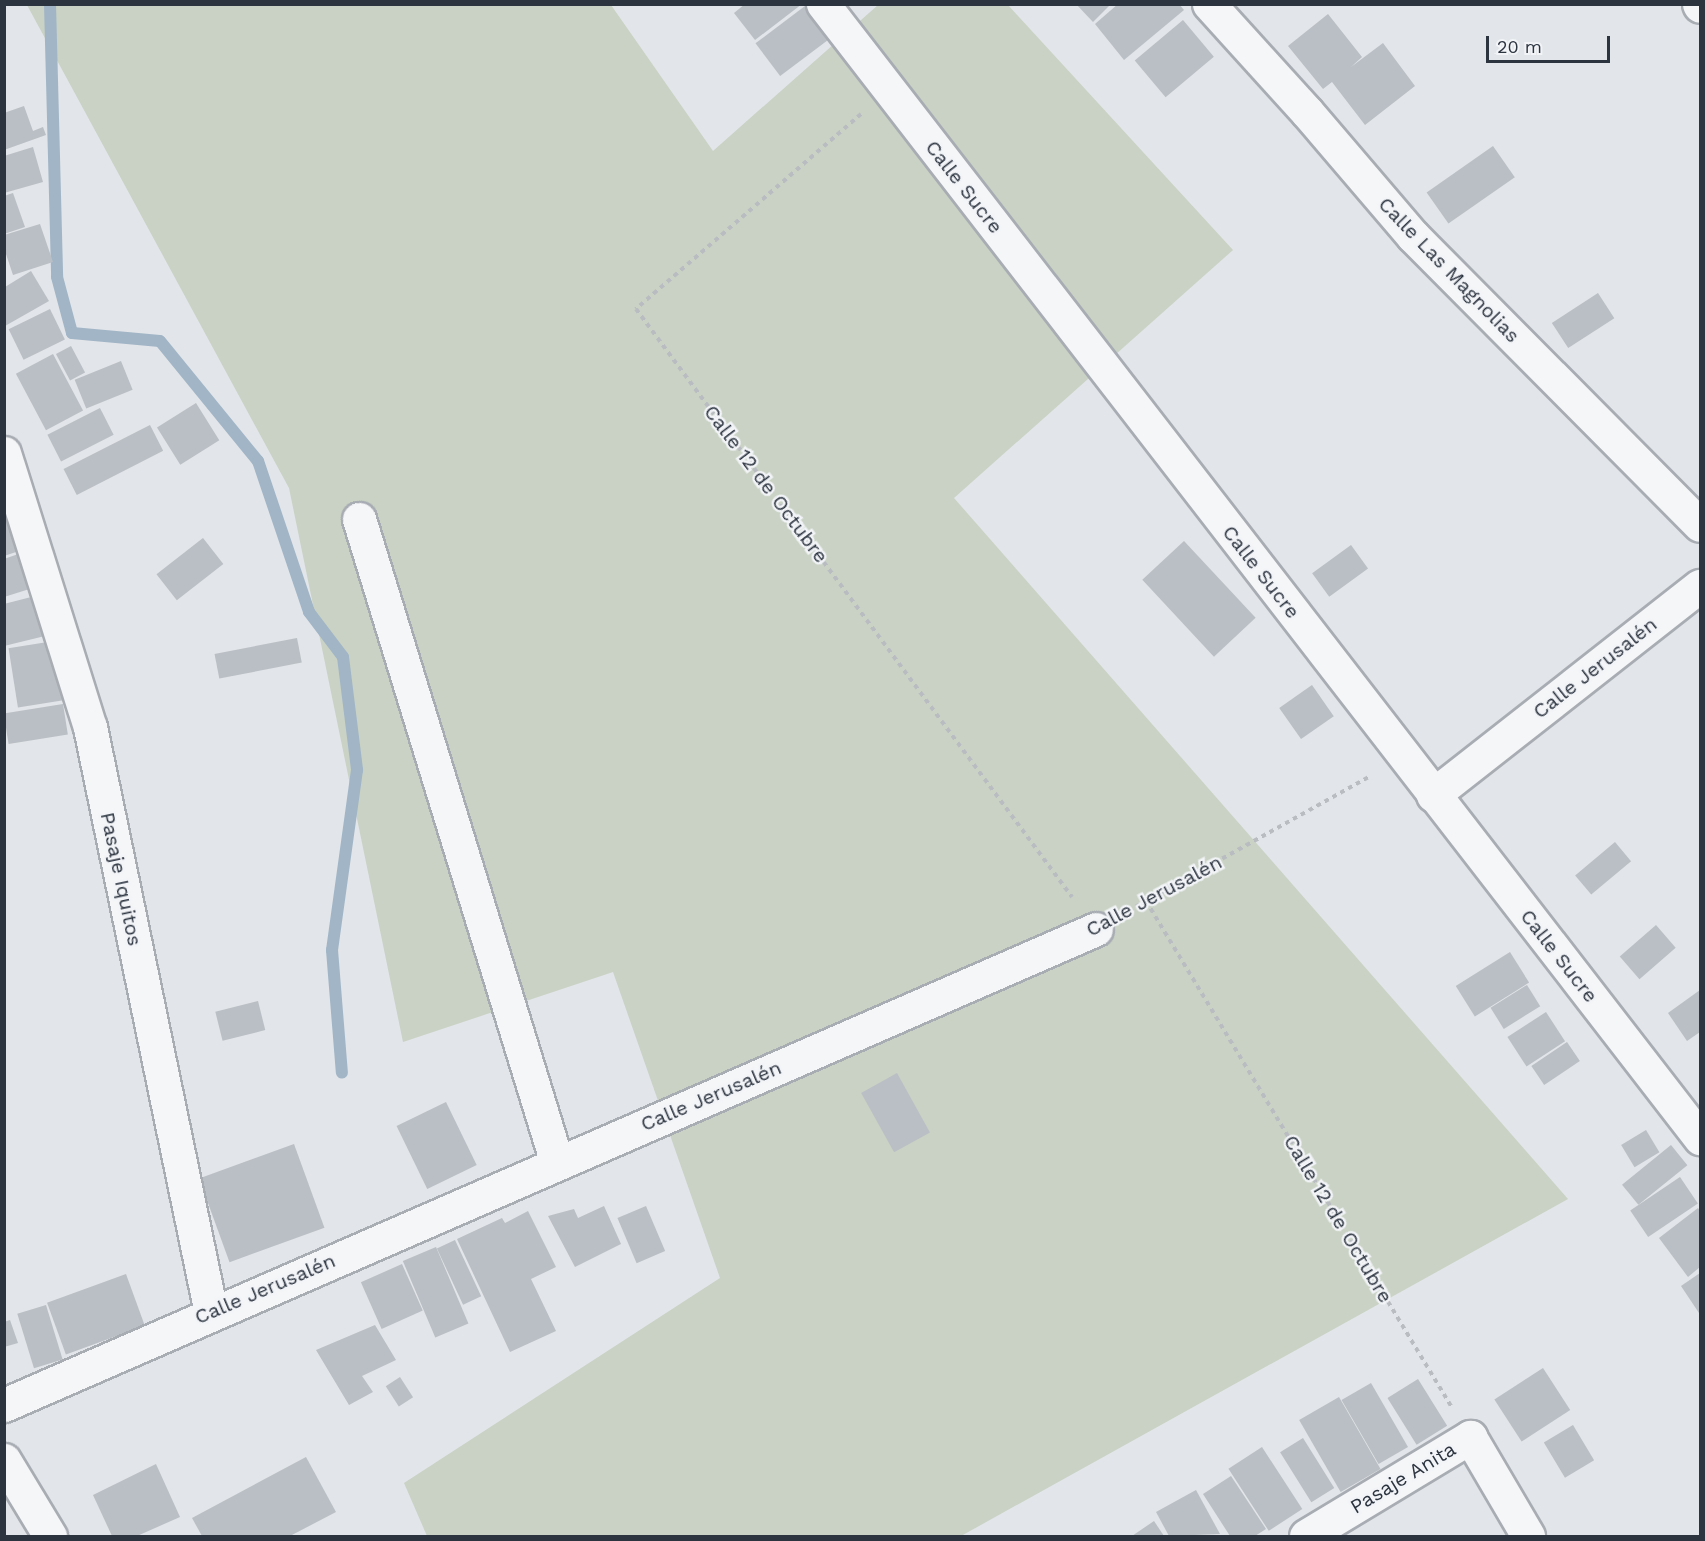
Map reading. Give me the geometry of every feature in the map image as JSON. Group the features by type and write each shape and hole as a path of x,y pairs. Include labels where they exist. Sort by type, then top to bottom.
{"street":[{"name":"Calle Sucre","path":"823,4 1433,795 1701,1138"},
{"name":"Calle Las Magnolias","path":"1209,4 1307,112 1413,236 1701,525"},
{"name":"Pasaje Iquitos","path":"4,453 90,727 211,1312"},
{"path":"359,519 557,1163"},
{"name":"Calle Jerusalén","path":"1433,795 1701,586"},
{"name":"Calle Jerusalén","path":"4,1405 211,1312 1096,929"},
{"path":"1470,1437 1528,1536"},
{"name":"Pasaje Anita","path":"1306,1536 1470,1437"},
{"path":"4,1460 50,1536"}],"path":[{"name":"Calle 12 de Octubre","path":"889,90 636,309 1096,929"},
{"name":"Calle Jerusalén","path":"1096,929 1284,827 1404,757"},
{"name":"Calle 12 de Octubre","path":"1146,901 1470,1437"}],"green space":[{"path":"27,5 611,5 713,151 878,5 1008,5 1233,250 954,498 1568,1199 961,1536 427,1536 404,1483 720,1278 613,972 403,1042 289,488"}],"building":[{"path":"745,4 802,4 755,40 734,13"},
{"path":"1076,4 1111,4 1093,22"},
{"path":"1118,4 1179,4 1184,10 1124,60 1095,24"},
{"path":"805,6 830,39 780,76 755,43"},
{"path":"1328,14 1362,57 1351,67 1383,43 1415,86 1365,125 1332,82 1323,89 1288,46"},
{"path":"1183,20 1214,57 1166,97 1135,60"},
{"path":"24,106 33,131 43,127 46,135 4,150 4,113"},
{"path":"1493,146 1515,177 1448,224 1427,192"},
{"path":"33,147 43,182 4,193 4,156"},
{"path":"13,193 25,227 4,234 4,196"},
{"path":"40,224 53,262 13,275 4,248 4,235"},
{"path":"31,271 49,301 5,326 5,287"},
{"path":"1598,293 1614,318 1568,348 1552,323"},
{"path":"50,309 65,340 24,360 9,329"},
{"path":"71,346 85,372 70,380 56,354"},
{"path":"53,354 83,411 46,430 16,374"},
{"path":"121,361 133,390 86,408 75,380"},
{"path":"196,403 219,440 180,465 157,427"},
{"path":"100,408 114,435 61,462 47,435"},
{"path":"150,425 163,451 77,495 64,469"},
{"path":"12,521 22,550 4,556 4,523"},
{"path":"203,538 223,564 177,600 157,574"},
{"path":"1184,541 1256,618 1214,657 1142,580"},
{"path":"1351,545 1368,568 1329,597 1312,573"},
{"path":"27,551 39,586 4,597 4,559"},
{"path":"39,595 49,635 4,646 4,604"},
{"path":"297,638 302,663 219,679 215,654"},
{"path":"54,641 63,700 18,707 9,648"},
{"path":"1312,685 1334,716 1301,739 1279,708"},
{"path":"63,704 68,735 9,744 4,713"},
{"path":"1615,842 1631,861 1591,895 1575,875"},
{"path":"1656,925 1676,948 1639,979 1620,956"},
{"path":"1510,952 1529,983 1475,1016 1456,986"},
{"path":"1527,985 1540,1006 1504,1029 1491,1008"},
{"path":"1700,990 1700,1032 1687,1041 1668,1013"},
{"path":"258,1001 265,1030 223,1041 215,1012"},
{"path":"1546,1012 1565,1041 1526,1066 1507,1037"},
{"path":"1567,1042 1580,1061 1544,1085 1531,1066"},
{"path":"897,1073 930,1132 894,1152 861,1093"},
{"path":"446,1102 477,1165 427,1189 397,1126"},
{"path":"1646,1130 1659,1152 1635,1167 1621,1145"},
{"path":"294,1144 324,1228 230,1262 199,1179"},
{"path":"1671,1145 1687,1165 1638,1205 1622,1185"},
{"path":"1680,1177 1698,1204 1648,1237 1630,1211"},
{"path":"604,1206 621,1244 575,1267 548,1216 574,1209 578,1218"},
{"path":"646,1206 665,1251 637,1263 617,1218"},
{"path":"1698,1208 1700,1211 1700,1267 1688,1277 1659,1238"},
{"path":"528,1211 556,1267 531,1279 556,1331 510,1352 457,1239 502,1218 505,1223"},
{"path":"455,1240 481,1296 463,1305 437,1248"},
{"path":"436,1247 468,1323 435,1337 403,1261"},
{"path":"402,1264 423,1311 382,1329 361,1282"},
{"path":"1700,1273 1700,1311 1699,1313 1681,1286"},
{"path":"126,1274 145,1326 66,1354 47,1303"},
{"path":"46,1305 63,1360 34,1368 17,1314"},
{"path":"10,1320 18,1343 4,1347 4,1322"},
{"path":"375,1325 396,1360 362,1376 373,1392 349,1405 316,1350"},
{"path":"1543,1368 1570,1410 1522,1442 1494,1400"},
{"path":"400,1377 413,1397 399,1406 386,1386"},
{"path":"1418,1379 1447,1426 1417,1445 1387,1398"},
{"path":"1371,1383 1408,1447 1379,1464 1342,1400"},
{"path":"1339,1397 1380,1469 1341,1492 1299,1420"},
{"path":"1573,1425 1594,1460 1565,1478 1544,1443"},
{"path":"1303,1438 1334,1488 1311,1502 1280,1452"},
{"path":"1262,1447 1302,1509 1269,1531 1228,1469"},
{"path":"306,1457 336,1512 290,1536 202,1536 192,1518"},
{"path":"156,1464 180,1517 137,1536 112,1536 93,1495"},
{"path":"1231,1476 1266,1529 1255,1536 1230,1536 1203,1494"},
{"path":"1196,1490 1220,1534 1169,1536 1156,1512"},
{"path":"1154,1521 1164,1536 1132,1536"}],"waterway":[{"path":"50,4 57,277 72,333 160,341 258,461 309,612 343,657 357,770 332,950 342,1073"}]}
